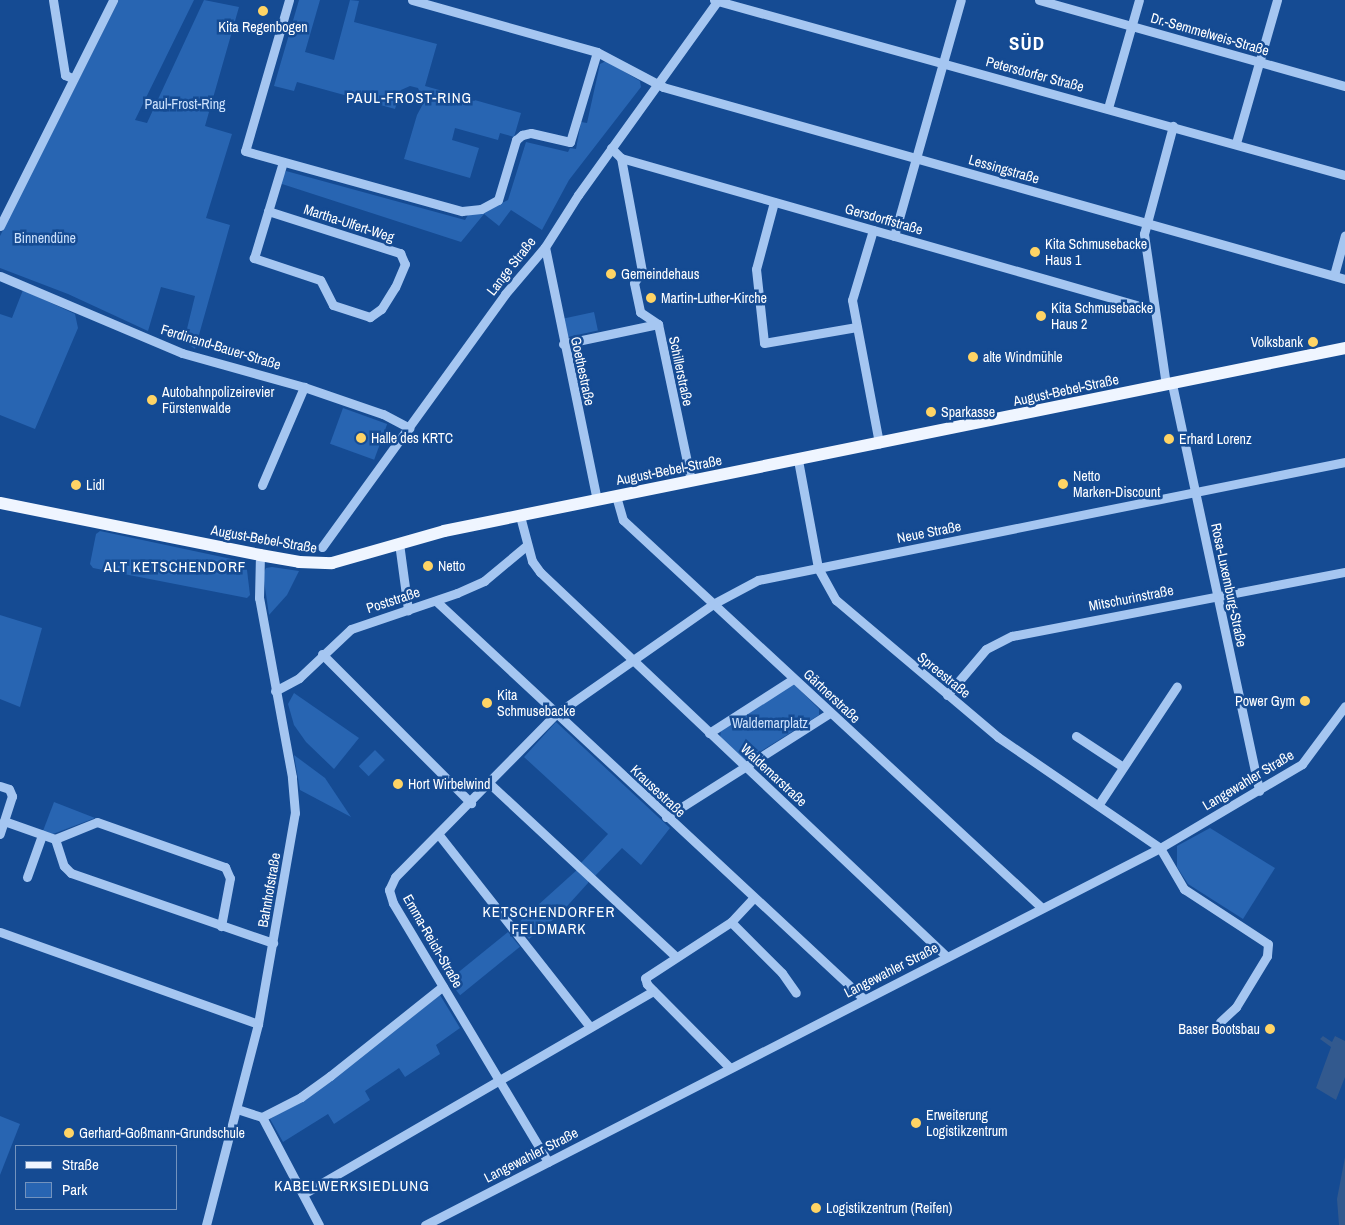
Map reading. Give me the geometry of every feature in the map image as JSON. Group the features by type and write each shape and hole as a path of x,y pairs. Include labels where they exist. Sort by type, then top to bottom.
{"main road":[{"name":"August-Bebel-Straße","path":"0,503 260,555 324,564 399,543 520,516 1345,348"}],"street":[{"path":"53,0 65,74 72,78"},
{"path":"0,226 72,78 113,0"},
{"path":"289,0 245,151 462,211 481,210 498,200 516,140 522,134 532,133 565,143 573,138 598,52"},
{"path":"412,0 598,52 617,60 656,84"},
{"name":"Petersdorfer Straße","path":"716,0 1236,143 1345,175"},
{"name":"Lange Straße","path":"322,547 505,294 545,247 611,148 716,0"},
{"path":"894,236 961,0"},
{"name":"Dr.-Semmelweis-Straße","path":"1039,0 1345,86"},
{"path":"1108,108 1139,0"},
{"path":"1236,143 1277,0"},
{"name":"Lessingstraße","path":"656,84 1145,224 1345,279"},
{"name":"Rosa-Luxemburg-Straße","path":"1173,126 1145,224 1154,310 1259,791"},
{"name":"Gersdorffstraße","path":"611,148 622,158 1154,310"},
{"name":"Schillerstraße","path":"622,158 642,271 634,284 640,312 658,324 690,481"},
{"name":"Martha-Ulfert-Weg","path":"268,211 400,253 404,264 395,288 381,309 370,317 333,305 320,280 254,258 268,211 283,162"},
{"path":"774,202 756,269 764,343 857,327"},
{"path":"873,230 852,300 879,443"},
{"path":"1334,275 1345,235"},
{"name":"Goethestraße","path":"545,247 563,344 597,500"},
{"name":"Ferdinand-Bauer-Straße","path":"0,276 182,353 304,387 383,414 409,428"},
{"path":"563,344 658,324"},
{"path":"262,484 304,387"},
{"name":"Spreestraße","path":"798,460 818,568 836,600 998,736 1099,804 1160,848"},
{"name":"Neue Straße","path":"556,714 713,604 743,585 758,580 1345,462"},
{"name":"Gärtnerstraße","path":"616,496 623,520 1042,908"},
{"name":"Waldemarstraße","path":"520,516 526,546 535,566 631,660 947,957"},
{"path":"399,543 408,610"},
{"name":"Poststraße","path":"275,691 299,678 322,654 351,629 436,601 495,574 526,546"},
{"name":"Bahnhofstraße","path":"206,1225 258,1024 295,813 292,777 259,598 260,555"},
{"name":"Mitschurinstraße","path":"947,695 986,649 1012,636 1217,594 1345,572"},
{"name":"Krausestraße","path":"436,601 752,898 864,999"},
{"path":"322,654 471,803"},
{"path":"709,733 793,678"},
{"path":"1099,804 1177,686"},
{"name":"Langewahler Straße","path":"425,1225 729,1067 1160,848 1302,764 1345,706"},
{"path":"666,817 830,713"},
{"name":"Emma-Reich-Straße","path":"548,1162 393,904 390,890 395,877 490,784 556,714"},
{"path":"1076,736 1123,767"},
{"path":"490,784 676,957"},
{"path":"0,786 12,793 0,834"},
{"path":"4,821 55,839 97,822 225,867 230,878 221,926"},
{"path":"27,877 42,834"},
{"path":"439,835 590,1027"},
{"path":"55,839 64,866 72,873 273,943"},
{"path":"1160,848 1184,889 1268,944 1266,956 1236,1007 1220,1022"},
{"path":"729,1067 653,991 645,978 731,922 752,898"},
{"path":"731,922 782,972 796,993"},
{"path":"0,932 258,1024"},
{"path":"262,1117 301,1097 330,1076 442,986"},
{"path":"303,1194 653,991"},
{"path":"237,1109 262,1117 319,1225"}],"green space":[{"path":"119,0 194,0 135,120 147,123 204,0 239,7 205,126 232,134 206,218 230,225 195,349 184,341 195,296 161,287 148,331 68,294 0,268 0,236"},
{"path":"299,0 320,0 305,52 334,60 350,0 359,1 354,22 437,44 425,86 521,113 514,137 500,133 498,140 455,128 452,140 479,148 470,178 404,159 417,115 424,102 418,88 410,86 401,90 395,109 297,82 294,91 274,86"},
{"path":"606,61 640,81 641,87 569,180 542,230 511,210 499,226 484,214 461,242 282,184 280,181 286,171 465,220 468,215 486,211 508,200 526,142 568,152 570,148 576,149 581,122 587,123 600,64"},
{"path":"23,290 75,314 78,328 35,429 0,415 0,314 12,318"},
{"path":"594,312 598,331 567,337 563,319"},
{"path":"343,408 387,424 374,460 330,444"},
{"path":"100,531 241,561 247,570 250,595 247,598 93,568 90,564 96,534"},
{"path":"272,567 299,571 287,595 269,615 263,574 266,568"},
{"path":"0,615 42,628 20,707 0,699"},
{"name":"Waldemarplatz","path":"794,684 819,709 819,715 745,761 720,738 721,730"},
{"path":"294,693 359,738 334,769 306,742 294,725 288,704"},
{"path":"556,722 670,828 641,865 622,848 594,877 580,864 608,834 524,757"},
{"path":"375,750 385,760 369,776 359,766"},
{"path":"294,755 325,778 351,817 300,790"},
{"path":"54,802 95,818 53,834 43,831"},
{"path":"1210,828 1275,868 1243,919 1188,884 1177,867 1177,846"},
{"path":"578,869 589,879 588,883 559,915 529,939 517,924"},
{"path":"508,932 520,947 460,995 448,980"},
{"path":"440,995 460,1028 436,1045 440,1054 405,1077 399,1068 365,1091 370,1100 334,1124 328,1114 283,1142 270,1119 329,1081"},
{"path":"0,1116 20,1124 0,1175"}],"shaded area":[{"path":"1323,1036 1332,1042 1335,1036 1345,1041 1345,1077 1336,1100 1316,1088 1331,1047 1320,1039"},
{"path":"1345,1157 1345,1225 1339,1225 1337,1199"}],"place":[{"name":"Kita Regenbogen","path":"263,11"},
{"name":"Kita Schmusebacke Haus 1","path":"1035,252"},
{"name":"Gemeindehaus","path":"611,274"},
{"name":"Martin-Luther-Kirche","path":"651,298"},
{"name":"Kita Schmusebacke Haus 2","path":"1041,316"},
{"name":"Volksbank","path":"1313,342"},
{"name":"alte Windmühle","path":"973,357"},
{"name":"Autobahnpolizeirevier Fürstenwalde","path":"152,400"},
{"name":"Sparkasse","path":"931,412"},
{"name":"Halle des KRTC","path":"361,438"},
{"name":"Erhard Lorenz","path":"1169,439"},
{"name":"Netto Marken-Discount","path":"1063,484"},
{"name":"Lidl","path":"76,485"},
{"name":"Netto","path":"428,566"},
{"name":"Power Gym","path":"1305,701"},
{"name":"Kita Schmusebacke","path":"487,703"},
{"name":"Hort Wirbelwind","path":"398,784"},
{"name":"Baser Bootsbau","path":"1270,1029"},
{"name":"Erweiterung Logistikzentrum","path":"916,1123"},
{"name":"Gerhard-Goßmann-Grundschule","path":"69,1133"},
{"name":"Logistikzentrum (Reifen)","path":"816,1208"}],"district":[{"name":"SÜD","path":"1027,44"},
{"name":"PAUL-FROST-RING","path":"409,98"},
{"name":"ALT KETSCHENDORF","path":"175,567"},
{"name":"KETSCHENDORFER FELDMARK","path":"549,920"},
{"name":"KABELWERKSIEDLUNG","path":"352,1186"}],"park label":[{"name":"Paul-Frost-Ring","path":"185,104"},
{"name":"Binnendüne","path":"45,238"}]}
